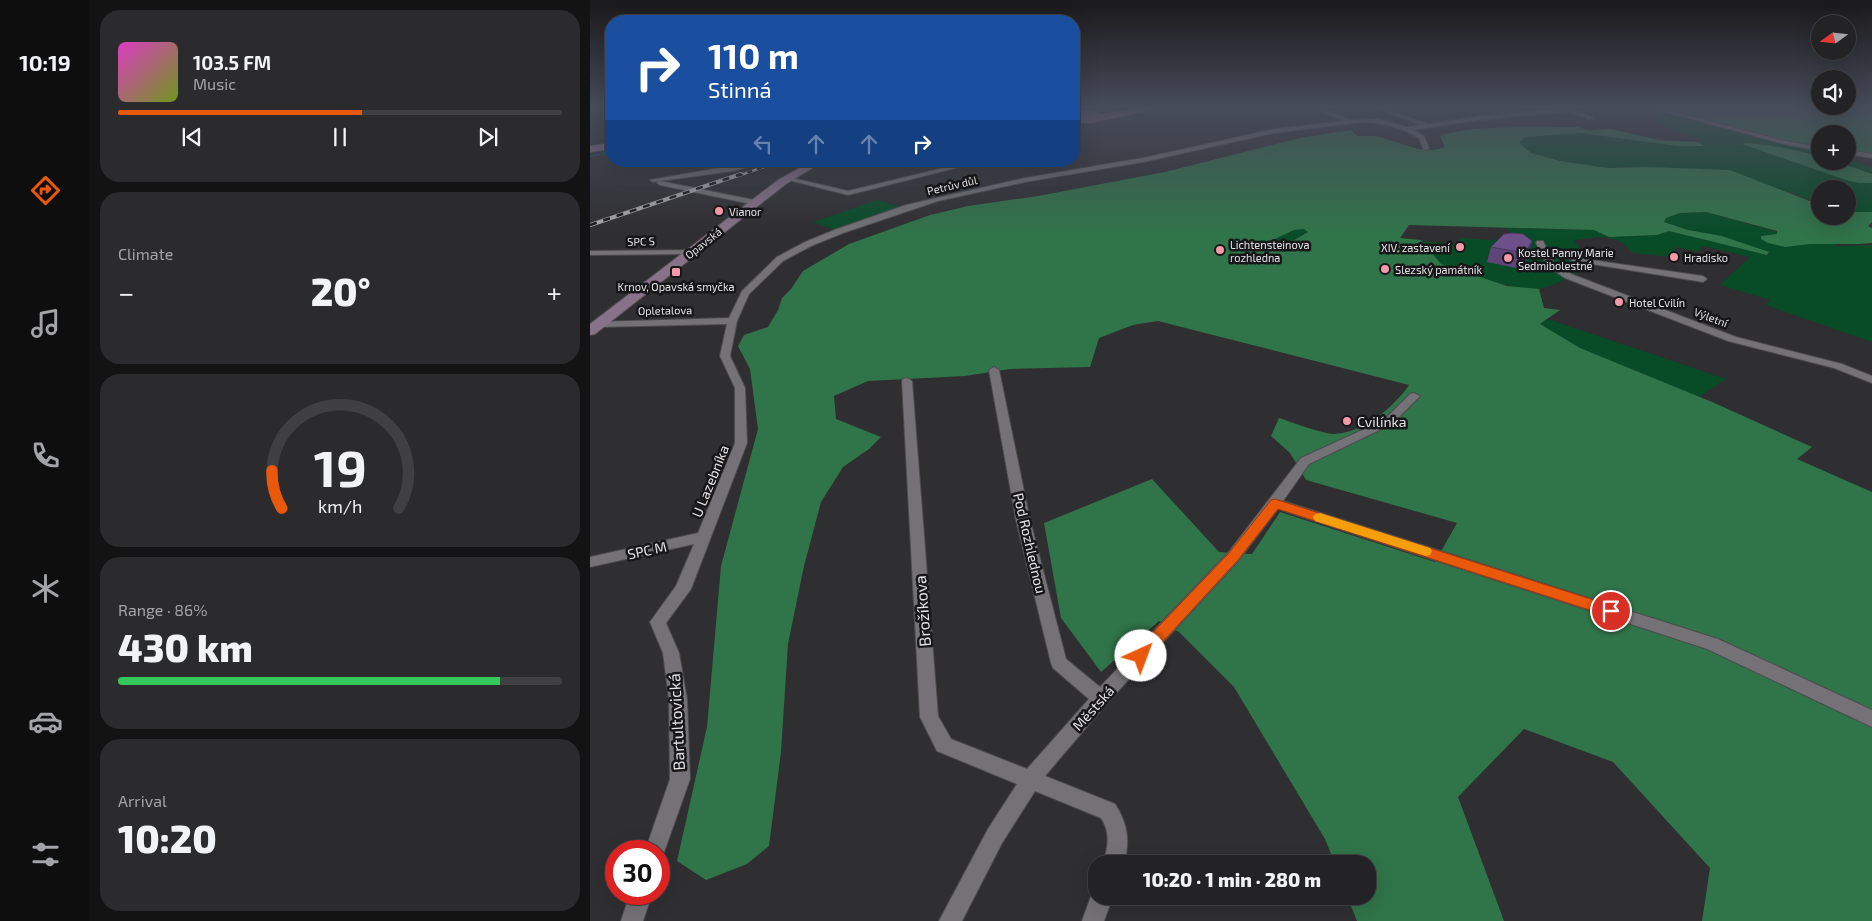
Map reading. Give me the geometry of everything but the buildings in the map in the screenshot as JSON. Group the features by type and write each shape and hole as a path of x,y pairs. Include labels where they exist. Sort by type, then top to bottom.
{"main road":[{"name":"Opavská","path":"595,327 788,179 809,167"}],"street":[{"name":"Petrův důl","path":"909,207 980,189 1143,160 1187,150"},
{"path":"1856,153 1872,156"},
{"path":"742,167 653,180 756,203"},
{"path":"788,179 848,193 956,167"},
{"name":"U Lazebníka","path":"658,622 683,589 741,443 740,388 725,356 732,321 745,293 780,259 808,244 909,207"},
{"name":"Výletní","path":"1540,243 1549,262 1555,269 1568,276 1732,338 1838,366 1872,380"},
{"name":"SPC S","path":"590,253 692,252"},
{"path":"1573,259 1703,279"},
{"name":"Opletalova","path":"595,327 732,321"},
{"name":"Pod Rozhlednou","path":"994,370 1023,520 1059,663 1101,698"},
{"name":"Brožíkova","path":"906,381 929,717 944,745 1031,779"},
{"name":"Městská","path":"950,921 994,836 1031,779 1101,698 1233,557 1275,503 1304,461 1388,422 1414,396"},
{"path":"1275,503 1712,644 1872,719"},
{"name":"SPC M","path":"590,562 703,537"},
{"name":"Bartultovická","path":"658,622 671,653 678,699 680,779 659,840"},
{"path":"1031,779 1108,811 1117,824 1119,848 1116,855"},
{"path":"632,921 637,905"},
{"path":"1093,921 1099,905"}],"shaded area":[{"path":"758,167 768,167 590,227 590,223"}],"green space":[{"path":"1252,150 1527,150 1531,153 1560,161 1608,168 1648,167 1730,170 1811,202 1811,225 1856,225 1856,212 1872,212 1872,222 1868,226 1872,228 1872,243 1859,244 1810,244 1785,247 1768,243 1761,239 1761,236 1777,234 1777,231 1706,212 1680,213 1666,218 1664,222 1688,230 1722,236 1769,252 1767,255 1669,231 1657,235 1609,237 1594,230 1409,225 1400,238 1421,240 1441,264 1507,286 1539,289 1544,308 1560,310 1540,324 1580,348 1712,402 1812,447 1797,459 1872,492 1872,921 1702,921 1710,868 1613,762 1524,729 1458,797 1504,921 1357,921 1351,905 1376,905 1376,855 1331,855 1325,839 1234,687 1179,632 1159,621 1101,672 1061,618 1044,523 1152,479 1219,552 1252,554 1280,512 1435,562 1457,523 1306,480 1290,453 1271,436 1279,418 1307,428 1334,434 1356,429 1367,424 1386,410 1409,385 1158,321 1133,325 1099,338 1090,367 1010,369 965,376 868,381 834,396 836,419 881,437 869,449 843,467 821,502 804,566 788,644 781,752 769,846 747,864 706,880 677,861 707,727 721,566 758,429 750,369 738,346 744,335 768,327 778,310 782,298 791,289 803,271 849,244 930,215 968,206 1038,196 1165,172","holes":["1304,229 1308,232 1284,246 1264,244 1294,230"]},
{"path":"1527,150 1811,150 1811,170 1856,170 1856,162 1872,168 1872,212 1856,212 1856,180 1811,180 1811,201 1793,193 1648,167 1608,168 1560,161 1531,153"},
{"path":"1759,150 1792,150 1811,155 1811,168"},
{"path":"1856,150 1872,150 1872,155 1856,152"},
{"path":"1856,168 1872,174 1872,183 1856,182 1856,180 1846,180 1817,170 1856,170"},
{"path":"877,200 901,207 838,231 813,222"},
{"path":"1706,212 1777,232 1777,234 1761,236 1810,244 1835,244 1838,246 1872,245 1872,342 1766,305 1770,300 1720,285 1750,257 1703,246 1698,252 1677,247 1670,257 1633,253 1626,246 1613,239 1600,237 1576,240 1574,241 1589,262 1588,264 1551,286 1529,289 1488,281 1448,268 1435,259 1421,241 1459,244 1460,238 1508,241 1515,239 1507,228 1594,230 1609,237 1657,235 1669,231 1767,255 1770,253 1722,236 1688,230 1664,222 1666,218 1680,213"},
{"path":"1304,229 1309,231 1284,246 1262,244 1294,230"},
{"path":"1547,319 1726,379 1699,397 1580,348 1540,324"}],"waterway":[{"path":"590,156 605,153"}],"railway":[{"path":"738,176 764,167"},
{"path":"590,225 741,174"}],"slow traffic":[{"path":"1320,517 1426,551"}],"place":[{"name":"Vianor","path":"719,211"},
{"name":"XIV. zastavení","path":"1460,247"},
{"name":"Lichtensteinova rozhledna","path":"1220,250"},
{"name":"Hradisko","path":"1674,257"},
{"name":"Kostel Panny Marie Sedmibolestné","path":"1508,258"},
{"name":"Slezský památník","path":"1385,269"},
{"name":"Krnov, Opavská smyčka","path":"676,272"},
{"name":"Hotel Cvilín","path":"1619,302"},
{"name":"Cvilínka","path":"1347,421"}],"route":[{"path":"1141,656 1233,557 1275,503 1611,611"}]}
